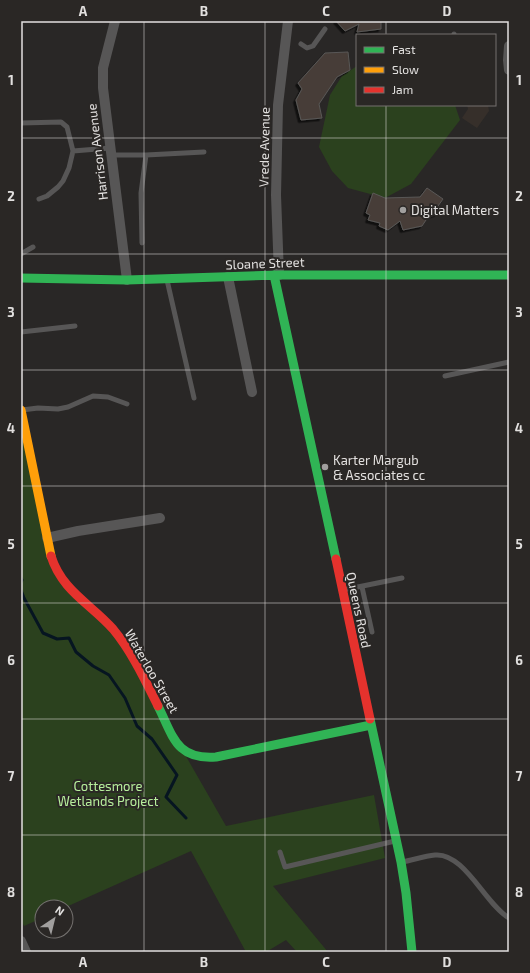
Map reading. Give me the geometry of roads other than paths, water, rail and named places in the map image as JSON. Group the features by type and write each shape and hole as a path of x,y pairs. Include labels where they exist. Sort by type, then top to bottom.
{"street":[{"name":"Harrison Avenue","path":"115,21 103,68 103,88 127,280"},
{"name":"Vrede Avenue","path":"276,275 278,105 288,21"},
{"path":"509,46 509,70"},
{"name":"Sloane Street","path":"21,278 127,280 228,278 276,275 509,275"},
{"name":"Queens Road","path":"276,275 401,862 409,913 412,952"},
{"path":"228,278 252,392"},
{"name":"Waterloo Street","path":"21,410 47,538 58,574 75,594 112,628 120,638 172,734 186,753 197,757 216,757 371,725"},
{"path":"47,538 78,531 160,518"},
{"path":"21,941 26,952"}],"lane":[{"path":"301,44 307,48 314,46 325,29"},
{"path":"21,123 61,122 67,127 73,151 69,168 63,181 53,192 39,199"},
{"path":"73,151 146,155 204,152"},
{"path":"142,243 141,193 146,155"},
{"path":"21,254 33,247"},
{"path":"167,279 194,398"},
{"path":"21,332 75,326"},
{"path":"445,376 509,362"},
{"path":"21,410 63,408 93,396 108,397 127,404"},
{"path":"342,590 402,578"},
{"path":"362,587 372,632"},
{"path":"280,852 285,867 396,840"},
{"path":"401,862 435,855 445,856 463,868 499,911 509,918"}],"waterway":[{"path":"21,578 21,582"},
{"path":"21,590 43,633 57,639 69,638 76,652 93,666 109,675 125,698 137,726 152,739 177,775 166,797 186,818"}],"place":[{"name":"Digital Matters","path":"403,210"},
{"name":"Karter Margub & Associates cc","path":"325,467"}],"park label":[{"name":"Cottesmore Wetlands Project","path":"108,794"}]}
